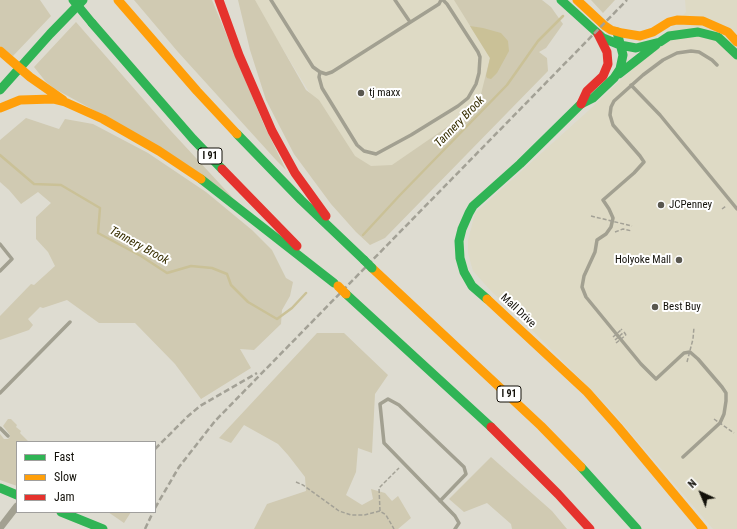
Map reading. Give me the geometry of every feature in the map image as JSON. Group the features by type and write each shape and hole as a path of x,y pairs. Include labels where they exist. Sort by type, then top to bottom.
{"main road":[{"name":"I 91","path":"73,0 164,107 223,171 346,294 496,431 548,483 590,529"},
{"path":"0,90 83,0"},
{"name":"I 91","path":"118,0 197,91 301,200 542,426 594,480 636,529"},
{"path":"219,0 238,55 274,137 308,192 353,250"},
{"path":"561,0 603,38 631,48 660,42"},
{"path":"577,0 605,26 616,32 631,36 653,32 669,22 689,20 703,22 720,28 728,32 737,42"},
{"name":"Mall Drive","path":"616,32 624,55 620,69 614,78 594,98 581,104 520,164 474,206 465,220 459,241 459,250 462,265 468,279 476,290 501,311 587,392 703,529"},
{"path":"614,78 660,42 669,36 678,34 692,32 704,33 718,37 737,55"},
{"path":"598,34 608,56 608,64 603,76"},
{"path":"620,45 631,36"},
{"name":"Mall Drive","path":"581,104 587,91 611,68 620,45"},
{"path":"0,51 36,81 71,104 116,126 188,170 336,284"},
{"path":"0,108 15,102 34,99 53,100 71,104"},
{"path":"0,488 16,494"},
{"path":"63,513 103,529"}],"street":[{"path":"0,528 16,507"}],"lane":[{"path":"271,0 313,67 326,74 332,72 439,4 442,0 447,4 478,52 480,64 478,78 473,91 468,98 458,106 411,135 376,154 370,154 357,145 322,88 318,77 320,72"},
{"path":"395,0 410,22"},
{"path":"683,457 720,423 724,414 726,393 698,359 690,352 684,353 656,379 641,364 586,297 582,287 584,276 595,252 597,240 606,234 611,227 613,218 603,200 634,173 644,162 613,125 610,115 611,107 614,101 631,85 663,60 677,53 690,51 699,52 717,65"},
{"path":"631,85 660,116 737,208"},
{"path":"0,244 12,259 0,271"},
{"path":"0,392 70,322"},
{"path":"440,501 466,474 464,466 399,405 388,399 380,404 384,443 440,501 455,516 459,523 455,529"},
{"path":"0,428 8,436"}],"path":[{"path":"722,210 726,206"},
{"path":"590,216 632,226"},
{"path":"615,232 623,229 632,231"},
{"path":"687,362 693,339 694,327"},
{"path":"612,338 622,329"},
{"path":"615,340 624,332 626,335 615,344"},
{"path":"714,419 734,433"},
{"path":"380,511 380,488 399,468"},
{"path":"296,482 303,485 339,511 351,515 364,515 380,511 386,514 394,529"}],"shaded area":[{"path":"0,0 40,0 51,16 13,56 0,46"},
{"path":"134,0 212,0 264,125 286,170 178,52"},
{"path":"238,0 255,0 306,90 319,100 355,156 371,166 392,165 469,112 480,98 490,58 454,0 542,0 551,7 563,24 546,48 539,52 547,58 548,71 385,238 370,245 331,204 294,154 266,100 250,50"},
{"path":"253,0 464,0 499,57 477,112 365,184"},
{"path":"591,0 615,0 603,13"},
{"name":"Holyoke Mall","path":"685,0 737,0 737,529 713,529 610,409 492,292 473,271 468,253 468,240 475,213 643,59 686,12"},
{"path":"76,22 171,131 233,198 110,119 55,89 46,82 34,67"},
{"path":"470,26 501,33 508,41 509,51 497,73 491,79 487,78 486,76 490,58"},
{"path":"26,118 59,129 65,119 93,124 148,153 206,192 252,230 272,250 286,278 293,282 290,296 282,310 281,324 254,350 240,349 251,368 201,399 175,364 135,323 99,323 67,300 43,308 40,307 28,319 33,325 29,330 0,340 0,316 31,284 34,285 55,266 48,252 36,239 36,217 51,203 38,192 21,204 0,182 0,140"},
{"path":"317,333 344,333 388,375 375,394 372,453 358,448 356,472 346,495 362,505 373,499 371,489 385,493 392,501 398,496 411,518 398,529 254,529 267,504 306,491 305,477 278,444 244,425 231,443 219,438"},
{"path":"8,419 11,419 17,425 16,427 21,431 20,433 28,441 16,441 16,486 0,480 0,434 4,439 8,439 10,437 3,426"},
{"path":"491,457 552,511 567,529 512,529 511,524 487,503 464,512 449,499"},
{"path":"109,513 130,513 124,523"}],"waterway":[{"name":"Tannery Brook","path":"363,235 507,85 538,41 563,16"},
{"name":"Tannery Brook","path":"0,155 34,184 61,185 100,208 98,233 141,256 167,273 191,266 212,268 227,274 231,285 248,302 277,319 292,308 306,293"}],"railway":[{"path":"156,506 179,467 215,421 627,0"},
{"path":"156,448 200,406 257,373"},
{"path":"145,529 153,513"}],"traffic: fast":[{"path":"73,0 92,23"},
{"path":"0,90 50,34 83,0"},
{"path":"561,0 603,38 620,45 636,48 660,42 669,36 698,32 718,37 737,55"},
{"path":"92,23 193,139 222,169"},
{"path":"487,299 472,286 464,272 460,258 459,241 462,229 469,213 473,206 520,164 581,104 593,98 614,78 620,69 623,55 617,32"},
{"path":"619,74 656,45"},
{"path":"237,134 301,200 364,260"},
{"path":"201,179 334,283"},
{"path":"364,260 372,268"},
{"path":"346,294 491,427"},
{"path":"581,467 637,529"},
{"path":"0,488 16,495"},
{"path":"63,513 103,529"}],"traffic: slow":[{"path":"118,0 197,91 237,134"},
{"path":"577,0 605,26 611,30 622,33 640,36 653,32 669,22 677,20 703,21 728,32 737,42"},
{"path":"0,51 30,77 63,100"},
{"path":"0,108 20,100 53,99 65,102 103,119 159,151 201,179"},
{"path":"372,268 541,426 581,467"},
{"path":"338,286 346,294"},
{"path":"487,299 587,392 703,529"}],"traffic: jam":[{"path":"219,0 239,55 272,131 295,173 326,216"},
{"path":"581,104 587,91 603,76 608,64 607,52 598,34"},
{"path":"222,169 297,246"},
{"path":"491,427 558,494 590,529"}],"place":[{"name":"tj maxx","path":"361,93"},
{"name":"JCPenney","path":"661,205"},
{"name":"Holyoke Mall","path":"679,260"},
{"name":"Best Buy","path":"655,307"}]}
